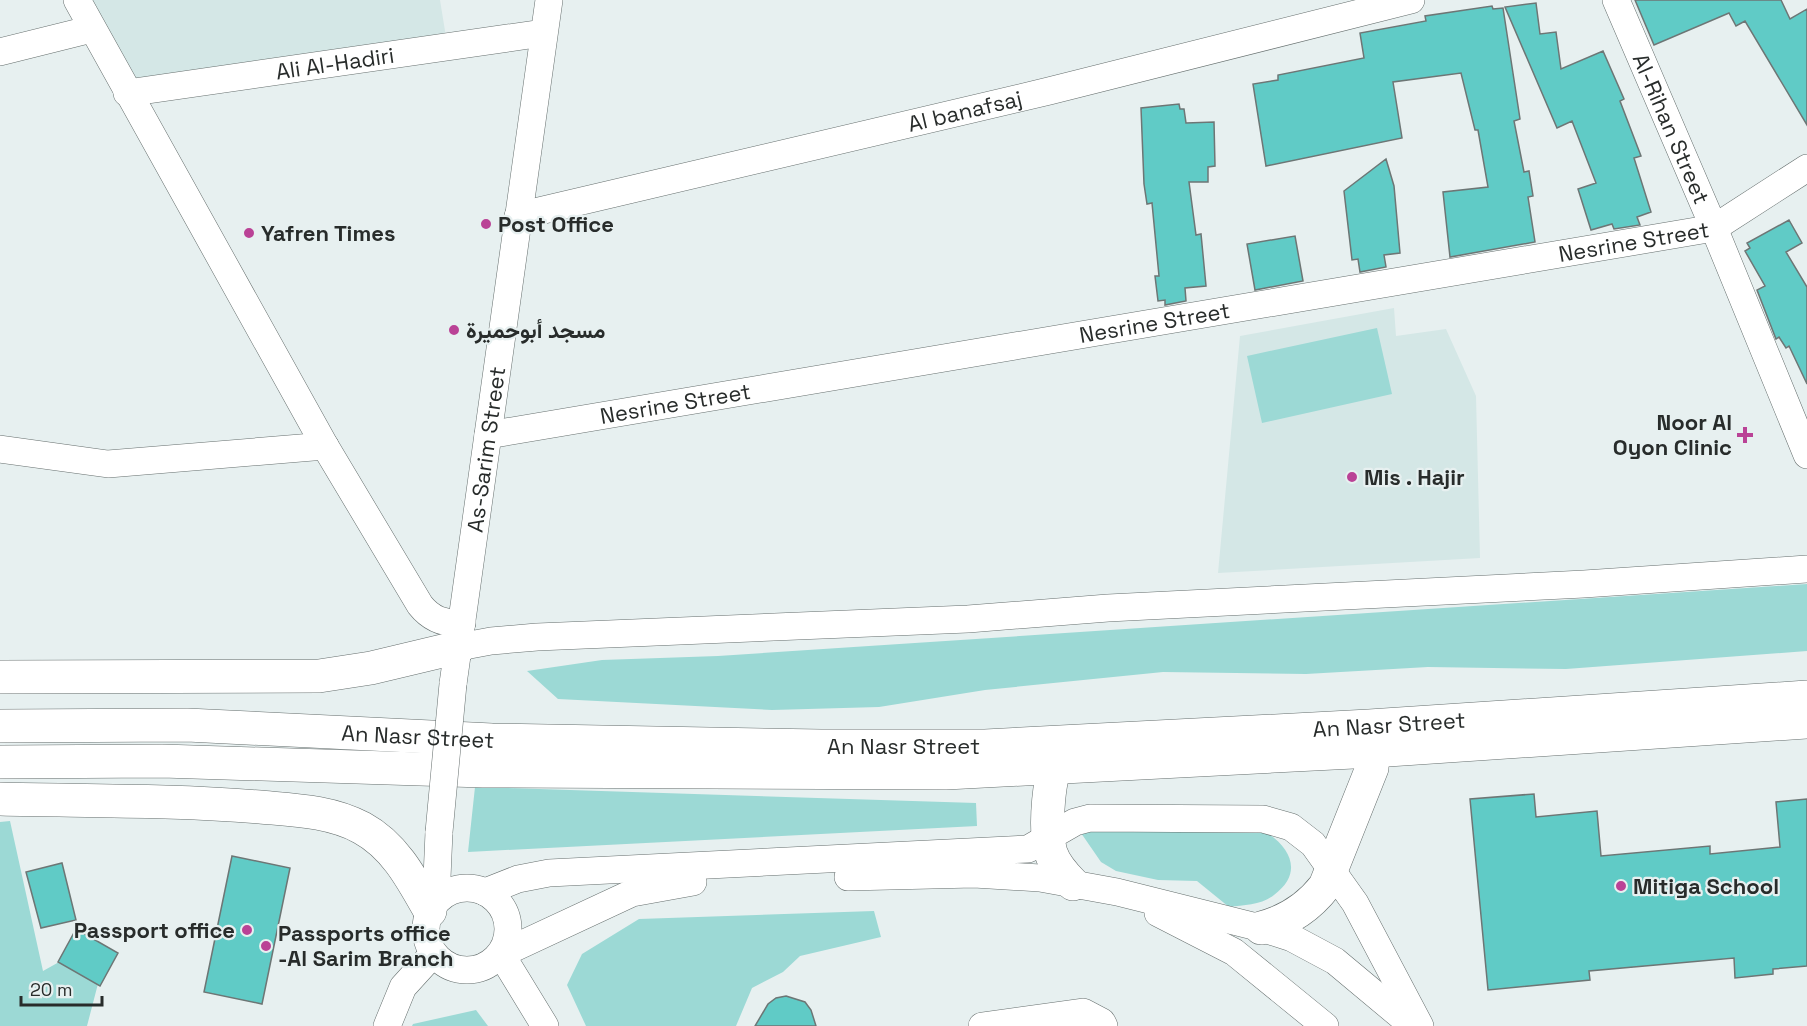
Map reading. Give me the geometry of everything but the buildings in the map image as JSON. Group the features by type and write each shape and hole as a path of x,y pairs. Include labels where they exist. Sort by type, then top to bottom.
{"highway":[{"path":"0,677 319,676 362,670 460,635"},
{"name":"An Nasr Street","path":"1371,739 1807,697"},
{"name":"An Nasr Street","path":"0,762 162,761 483,771 837,774 1060,756 1371,739 1807,722"},
{"name":"An Nasr Street","path":"0,726 187,725 492,740 821,746 1060,756"},
{"path":"1261,928 1291,918 1304,909 1325,886 1333,872 1367,784 1371,739"},
{"path":"1060,756 1049,839 1056,864 1073,884"},
{"path":"0,799 213,803 299,810 332,816 361,827 387,845 433,906"}],"street":[{"path":"77,0 325,446 420,605 426,613 475,643 537,638 968,619 1108,608 1584,584 1807,569"},
{"name":"As-Sarim Street","path":"433,906 453,684 549,0"},
{"name":"Al banafsaj","path":"518,216 1049,91 1411,0"},
{"name":"Al-Rihan Street","path":"1616,0 1714,228 1807,455"},
{"path":"0,52 92,28"},
{"name":"Ali Al-Hadiri","path":"127,93 543,33"},
{"name":"Nesrine Street","path":"488,435 1714,228 1807,168"},
{"path":"0,449 108,464 325,446"},
{"path":"1413,1026 1335,961 1292,938 1117,892 1040,878 974,874 685,882 632,893 607,903 501,954 486,966 471,971 455,969 433,954 426,933 433,906 454,891 476,890 549,873 1028,849 1068,826 1090,818 1263,819 1277,822 1303,835 1333,872 1371,931 1419,1026"},
{"path":"439,832 476,890 503,908 508,934 501,954"},
{"path":"1117,892 1234,952 1269,978 1325,1026"},
{"path":"387,1026 403,987 433,954"},
{"path":"501,954 545,1026"},
{"path":"982,1026 1083,1012 1102,1022 1104,1026"}],"shaded area":[{"path":"77,0 440,0 446,37 127,93"},
{"name":"Mis . Hajir","path":"1394,308 1396,336 1446,329 1476,396 1480,558 1218,573 1240,336"},
{"path":"1377,328 1392,394 1262,423 1247,356"},
{"path":"1807,584 1807,651 1566,669 1428,667 1306,674 1163,672 985,690 879,707 772,710 558,699 527,671 602,660 718,656"},
{"path":"475,787 976,803 977,826 468,852"},
{"path":"10,821 43,971 68,957 100,976 87,1026 0,1026 0,822"},
{"path":"1098,828 1261,829 1279,842 1285,850 1290,859 1289,877 1284,886 1264,901 1229,907 1197,881 1158,880 1116,871 1101,862 1081,833"},
{"path":"874,911 881,937 800,956 783,972 752,988 736,1026 586,1026 567,985 582,954 639,919"},
{"path":"476,1010 488,1026 412,1026 413,1024"}],"place":[{"name":"Post Office","path":"486,224"},
{"name":"Yafren Times","path":"249,233"},
{"name":"مسجد أبوحميرة","path":"454,330"},
{"name":"Noor Al Oyon Clinic","path":"1745,435"},
{"name":"Mis . Hajir","path":"1352,477"},
{"name":"Mitiga School","path":"1621,886"},
{"name":"Passport office","path":"247,930"},
{"name":"Passports office -Al Sarim Branch","path":"266,946"}]}
